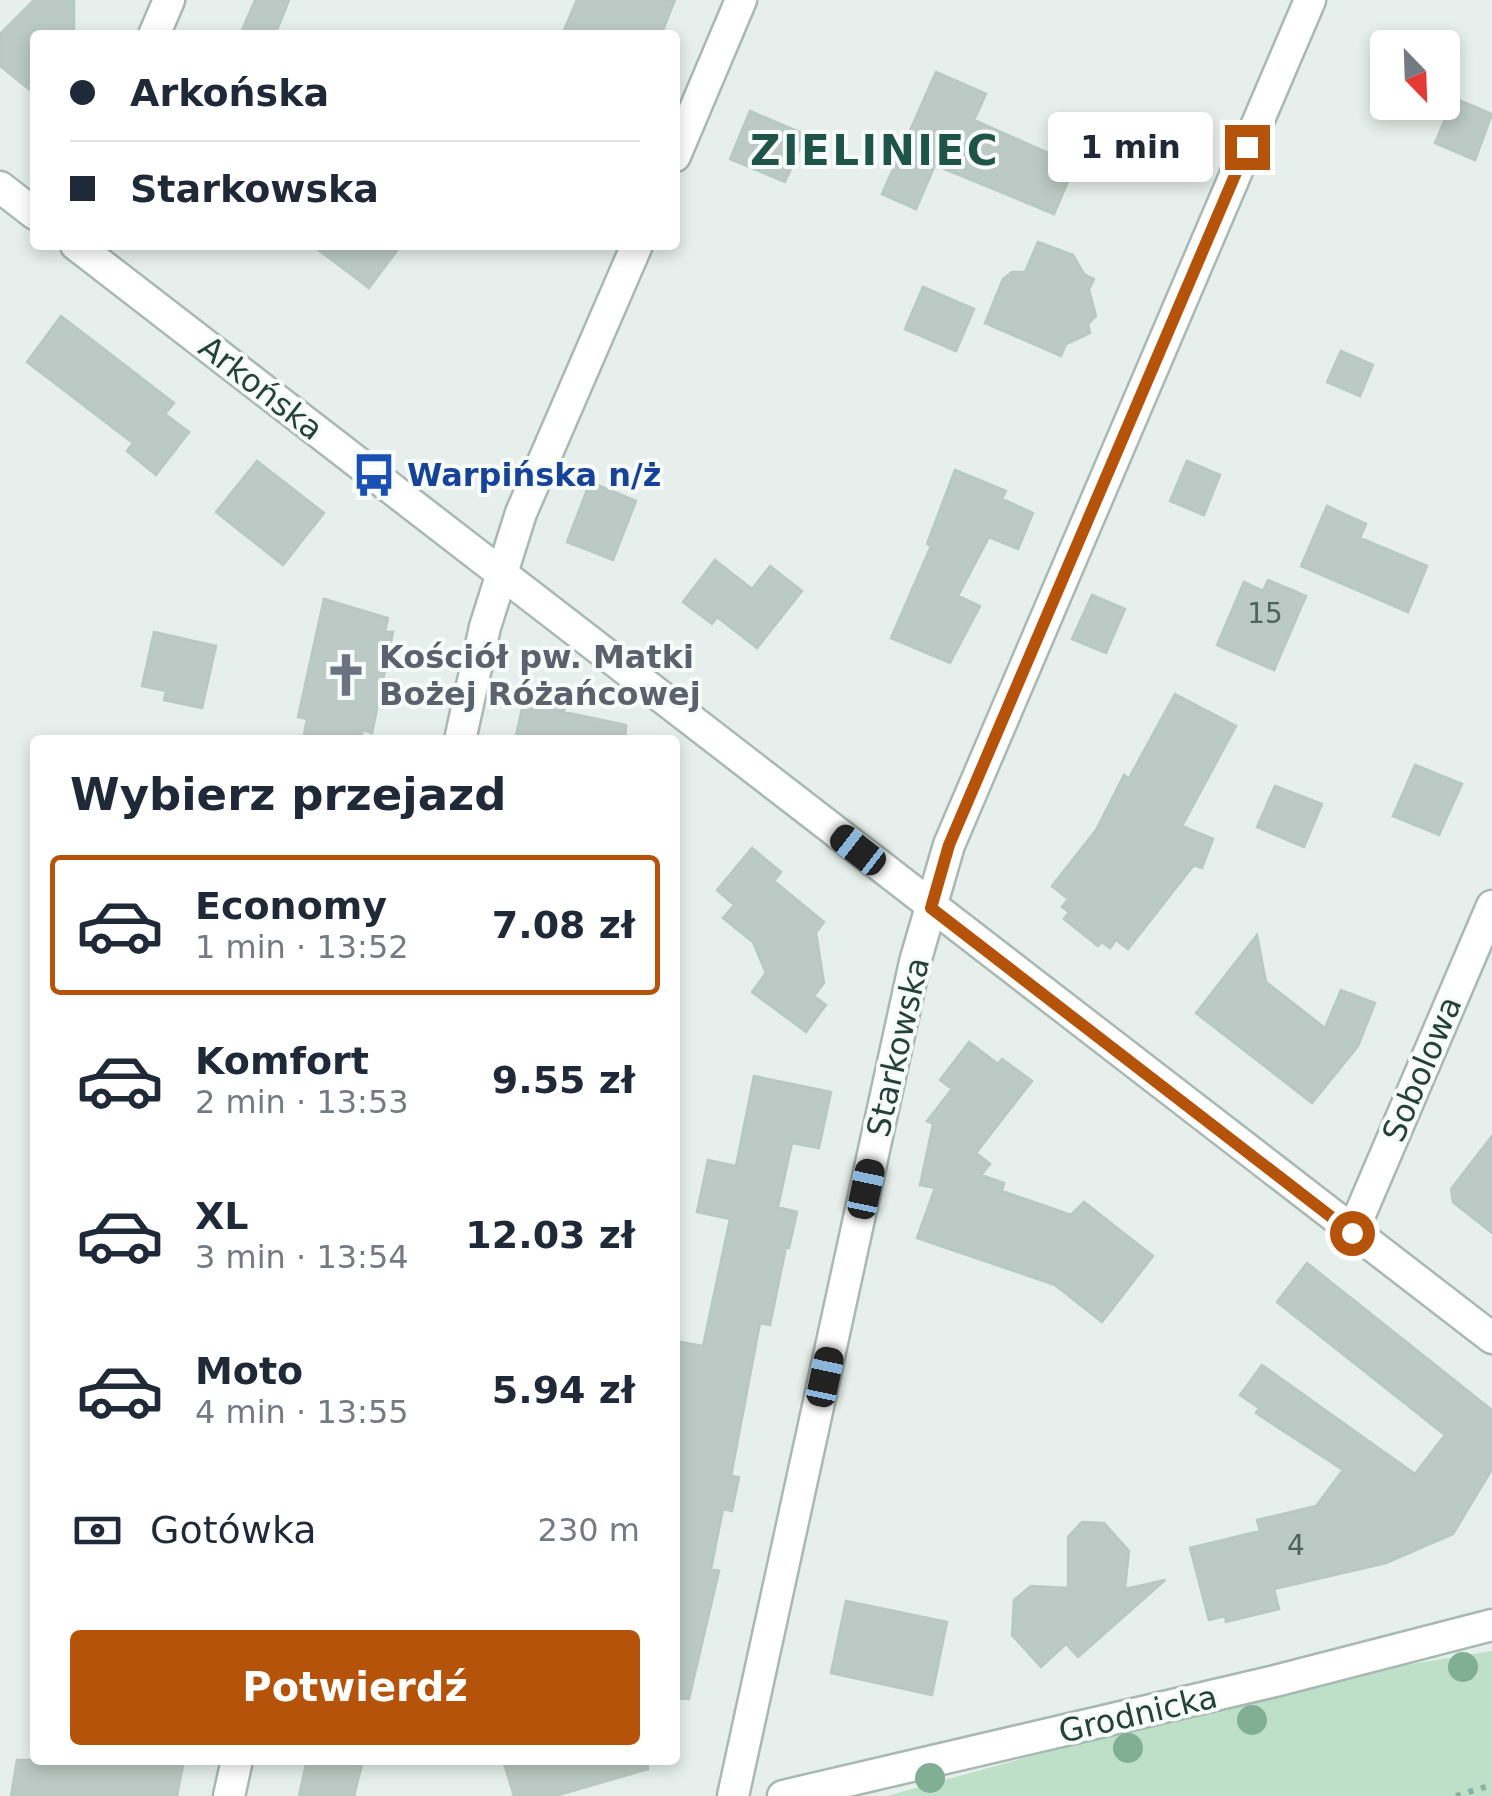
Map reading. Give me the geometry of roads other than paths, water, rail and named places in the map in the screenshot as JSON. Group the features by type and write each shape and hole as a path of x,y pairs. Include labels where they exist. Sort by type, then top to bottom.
{"street":[{"path":"156,30 169,0"},
{"path":"680,144 742,0"},
{"name":"Starkowska","path":"733,1796 915,962 949,845 1310,0"},
{"path":"0,187 30,210"},
{"name":"Arkońska","path":"82,250 1492,1338"},
{"path":"461,735 485,627 520,513 635,250"},
{"name":"Sobolowa","path":"1352,1233 1492,906"},
{"name":"Grodnicka","path":"783,1796 1256,1686 1492,1625"},
{"path":"229,1796 236,1765"}],"place":[{"name":"Warpińska n/ż","path":"374,475"},
{"name":"Kościół pw. Matki Bożej Różańcowej","path":"346,675"}],"district":[{"name":"ZIELINIEC","path":"875,150"}]}
